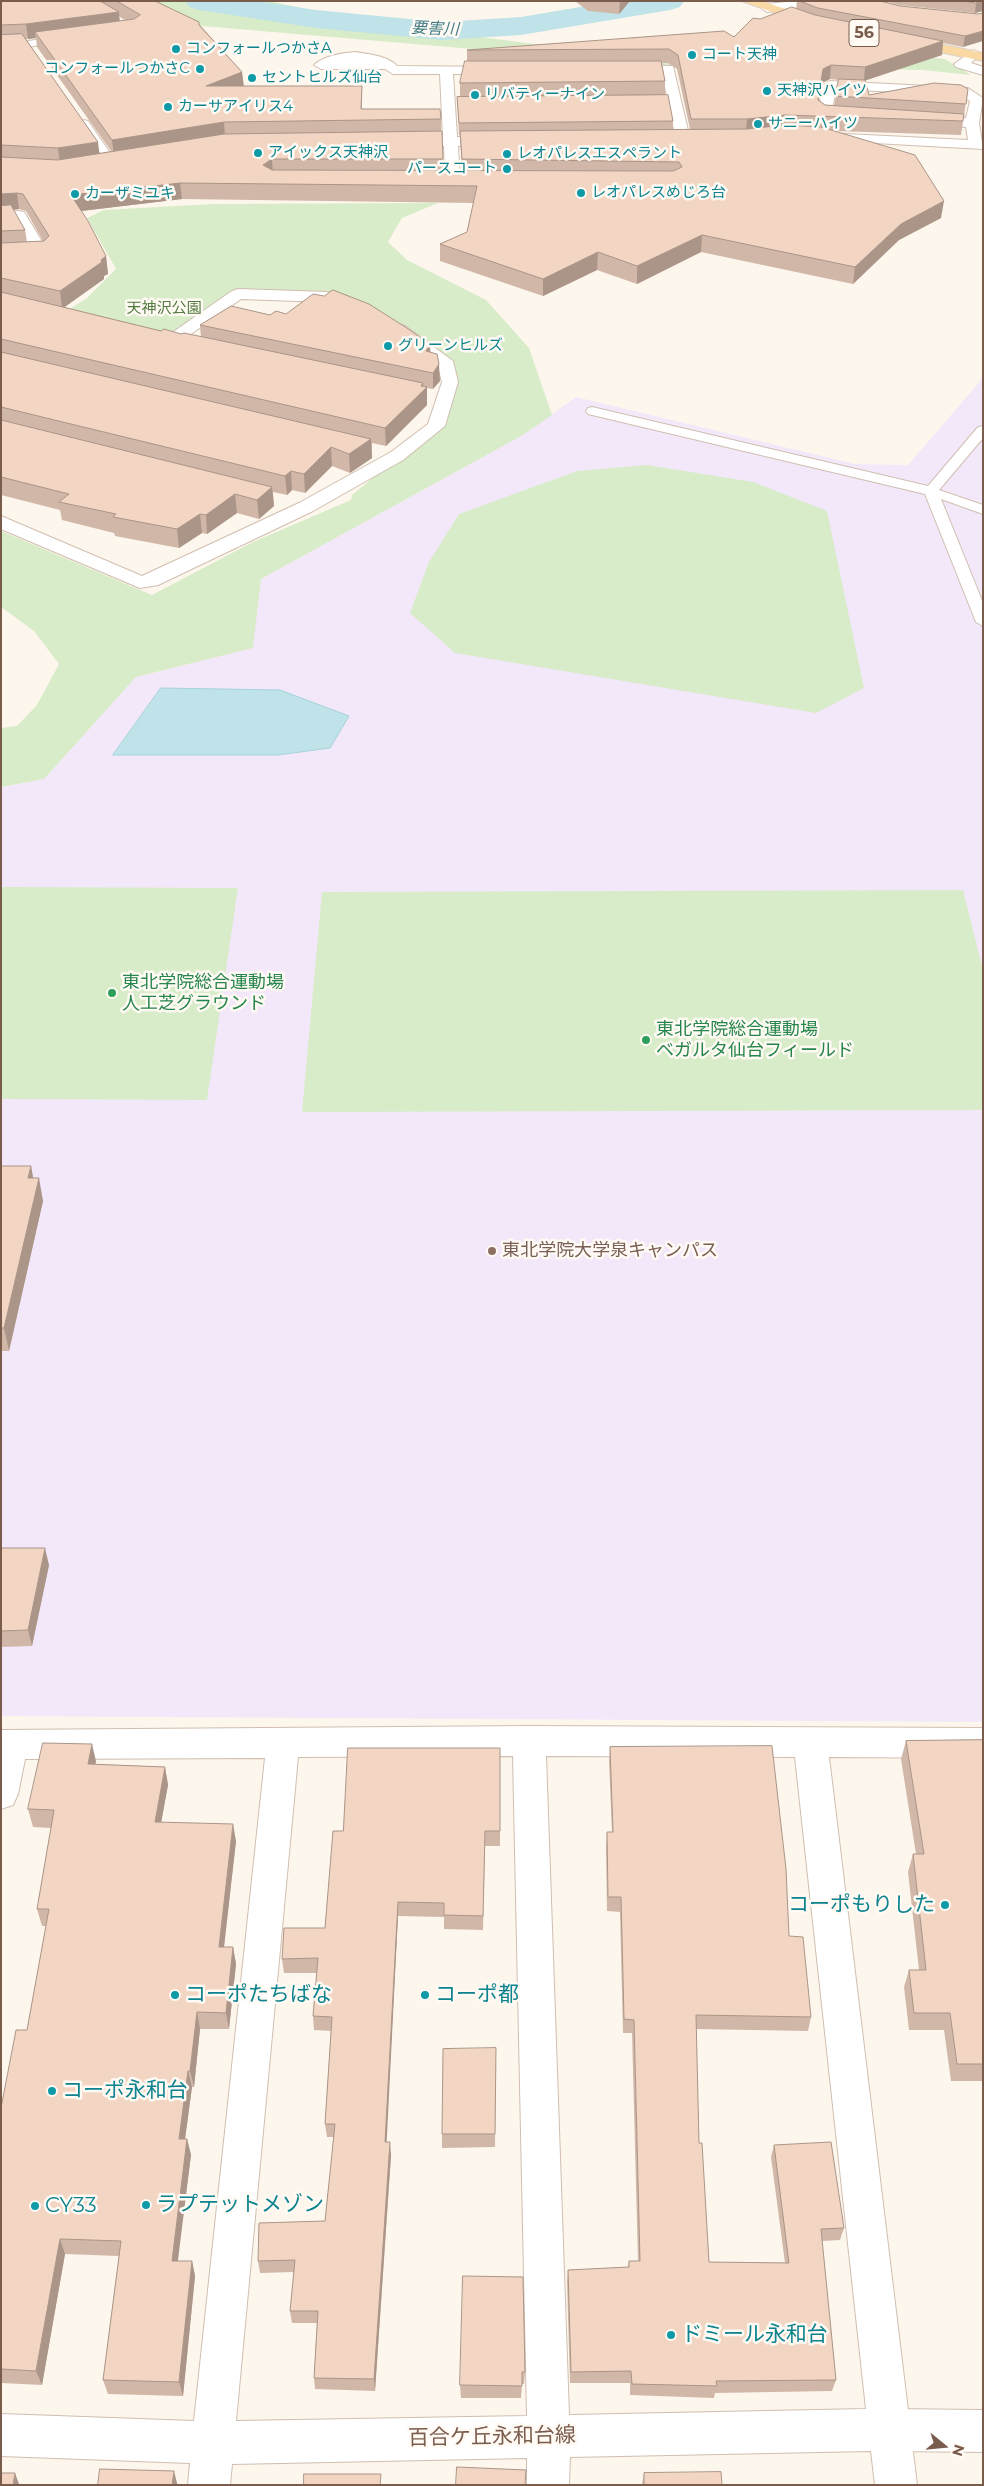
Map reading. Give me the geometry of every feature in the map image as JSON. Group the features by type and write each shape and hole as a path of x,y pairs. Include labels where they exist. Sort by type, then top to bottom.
{"main road":[{"name":"56","path":"748,1 830,26"},
{"name":"56","path":"891,38 978,56"}],"street":[{"path":"767,8 833,1"},
{"path":"978,56 962,64 983,71"},
{"path":"389,65 393,70 513,70"},
{"path":"610,69 668,69 670,101 683,139"},
{"path":"415,181 458,181 449,142 446,71"},
{"path":"813,136 979,145 972,123 977,99 963,91 830,85 825,114 864,116"},
{"path":"447,103 466,103"},
{"path":"913,119 972,123"},
{"path":"665,139 701,139"},
{"path":"392,142 516,141"},
{"path":"94,165 116,161"},
{"path":"1,217 19,215 41,253 1,254"},
{"path":"191,344 166,339 238,294 327,297 363,310"},
{"path":"1,522 140,582 151,581 306,507 397,456 436,426 450,382 445,360 387,323"},
{"path":"426,396 445,400"},
{"path":"369,449 397,456"},
{"path":"278,500 306,507"},
{"path":"529,1741 549,2436 548,2485"},
{"path":"1,1794 6,1745 529,1741 983,1743"},
{"path":"810,1742 888,2430 896,2485"},
{"path":"209,2485 283,1743"},
{"name":"百合ケ丘永和台線","path":"1,2435 213,2443 888,2430 983,2431"}],"lane":[{"path":"26,47 76,37"},
{"path":"78,115 116,161"},
{"path":"592,411 931,491 983,510"},
{"path":"931,491 983,430"},
{"path":"931,491 983,622"}],"shaded area":[{"name":"東北学院大学泉キャンパス","path":"983,378 983,1722 1,1716 1,787 44,779 136,677 252,648 261,579 523,435 576,397 855,464 908,465"}],"green space":[{"path":"102,1 269,1 364,22 651,59 858,50 945,59 971,75 923,70 661,65 167,23"},
{"name":"天神沢公園","path":"438,203 402,218 388,242 407,260 486,300 529,348 552,415 523,435 261,579 253,648 136,677 44,779 1,787 1,728 17,726 37,705 59,664 34,631 1,607 1,531 152,595 253,542 351,500 352,495 436,426 445,399 445,360 354,305 238,294 172,340 60,315 87,298 116,269 87,218 104,210 213,204"},
{"path":"647,465 753,482 827,511 864,688 816,713 455,653 410,613 429,562 459,514 577,471"},
{"name":"東北学院総合運動場 人工芝グラウンド","path":"1,887 238,888 207,1100 1,1099"},
{"name":"東北学院総合運動場 ベガルタ仙台フィールド","path":"963,890 983,970 983,1110 302,1112 322,892"}],"water":[{"path":"161,688 280,690 349,716 330,748 278,755 113,755"}],"building":[{"path":"1,1 100,1 119,12 26,24 1,25"},
{"path":"117,1 155,1 199,22 199,25 242,72 206,86 362,86 361,109 440,109 441,119 224,122 112,140 35,32 134,19 140,15"},
{"path":"800,1 880,1 900,6 983,13 983,31 965,36 818,8"},
{"path":"964,1 981,1 976,3"},
{"path":"792,7 815,15 943,41 865,67 831,65 823,69 818,100 825,105 964,114 963,121 785,115 747,119 691,119 678,55 669,49 467,50 724,31 734,37 753,18 760,19"},
{"path":"22,34 98,142 58,148 1,145 1,35"},
{"path":"465,61 661,61 665,81 460,83"},
{"path":"839,79 865,80 869,95 934,83 961,85 968,89 966,104 835,96"},
{"path":"668,95 673,121 459,123 457,97"},
{"path":"785,125 821,127 915,155 944,201 901,224 855,267 702,235 637,266 598,252 543,279 440,244 467,232 477,186 180,183 71,195 88,221 106,256 101,260 102,262 60,291 1,278 1,243 44,241 49,236 23,194 1,194 1,157 58,160 224,134 442,131 443,159 272,159 263,165 272,170 673,171 682,167 679,162 462,159 460,131 747,129"},
{"path":"11,205 25,230 1,231 1,206"},
{"path":"333,290 369,304 430,345 426,351 437,354 439,364 433,373 200,325 231,306 270,315 276,311 286,314 313,294 324,296"},
{"path":"1,292 161,331 164,329 423,383 421,386 427,387 385,428 1,339"},
{"path":"1,352 371,439 349,454 331,447 304,474 291,471 285,476 1,407"},
{"path":"1,420 272,487 257,500 235,494 206,515 200,514 177,529 113,517 116,514 59,502 69,494 1,477"},
{"path":"1,1166 31,1166 28,1178 39,1178 4,1328 1,1328"},
{"path":"1,1548 45,1548 28,1630 1,1631"},
{"path":"983,1740 983,2064 957,2064 950,2013 914,2013 909,1970 926,1970 913,1854 924,1854 906,1741"},
{"path":"43,1743 92,1744 88,1764 165,1767 155,1822 233,1824 219,1947 233,1947 226,2013 197,2012 179,2139 187,2139 172,2261 192,2261 179,2382 103,2380 121,2241 60,2239 36,2371 1,2369 1,2108 16,2030 27,2030 49,1909 37,1909 54,1810 28,1809"},
{"path":"772,1746 786,1869 789,1936 803,1937 811,2017 696,2015 699,2143 702,2143 709,2262 789,2263 774,2145 831,2142 844,2228 821,2229 836,2380 716,2381 717,2386 632,2384 631,2371 571,2372 568,2270 629,2267 629,2261 640,2261 634,2020 624,2019 621,1897 608,1897 607,1832 613,1832 610,1747"},
{"path":"348,1748 500,1748 500,1831 485,1831 483,1916 444,1915 444,1903 398,1902 385,2142 390,2142 374,2379 314,2378 318,2311 290,2311 295,2260 258,2261 259,2223 325,2221 335,2124 325,2124 332,2017 313,2016 318,1958 282,1959 284,1928 325,1928 333,1831 343,1831"},
{"path":"496,2048 495,2134 442,2134 443,2049"},
{"path":"463,2276 523,2277 525,2372 522,2372 522,2386 460,2385"},
{"path":"457,2467 526,2470 525,2485 456,2485"},
{"path":"100,2469 174,2471 172,2485 98,2485"},
{"path":"721,2472 722,2485 644,2485 644,2473"},
{"path":"1,2473 15,2473 13,2485 1,2485"},
{"path":"304,2474 381,2474 380,2485 304,2485"}],"waterway":[{"name":"要害川","path":"199,1 316,19 441,31 521,26 670,1"}],"place":[{"name":"コンフォールつかさA","path":"176,49"},
{"name":"コート天神","path":"692,55"},
{"name":"コンフォールつかさC","path":"200,69"},
{"name":"セントヒルズ仙台","path":"252,78"},
{"name":"天神沢ハイツ","path":"767,91"},
{"name":"リバティーナイン","path":"475,95"},
{"name":"カーサアイリス4","path":"168,107"},
{"name":"サニーハイツ","path":"758,124"},
{"name":"アイックス天神沢","path":"258,153"},
{"name":"レオパレスエスペラント","path":"507,154"},
{"name":"パースコート","path":"507,169"},
{"name":"レオパレスめじろ台","path":"581,193"},
{"name":"カーザミユキ","path":"75,194"},
{"name":"グリーンヒルズ","path":"388,346"},
{"name":"東北学院総合運動場 人工芝グラウンド","path":"112,993"},
{"name":"東北学院総合運動場 ベガルタ仙台フィールド","path":"646,1040"},
{"name":"東北学院大学泉キャンパス","path":"492,1251"},
{"name":"コーポもりした","path":"945,1905"},
{"name":"コーポたちばな","path":"175,1995"},
{"name":"コーポ都","path":"425,1995"},
{"name":"コーポ永和台","path":"52,2091"},
{"name":"ラプテットメゾン","path":"146,2205"},
{"name":"CY33","path":"35,2206"},
{"name":"ドミール永和台","path":"671,2335"}]}
